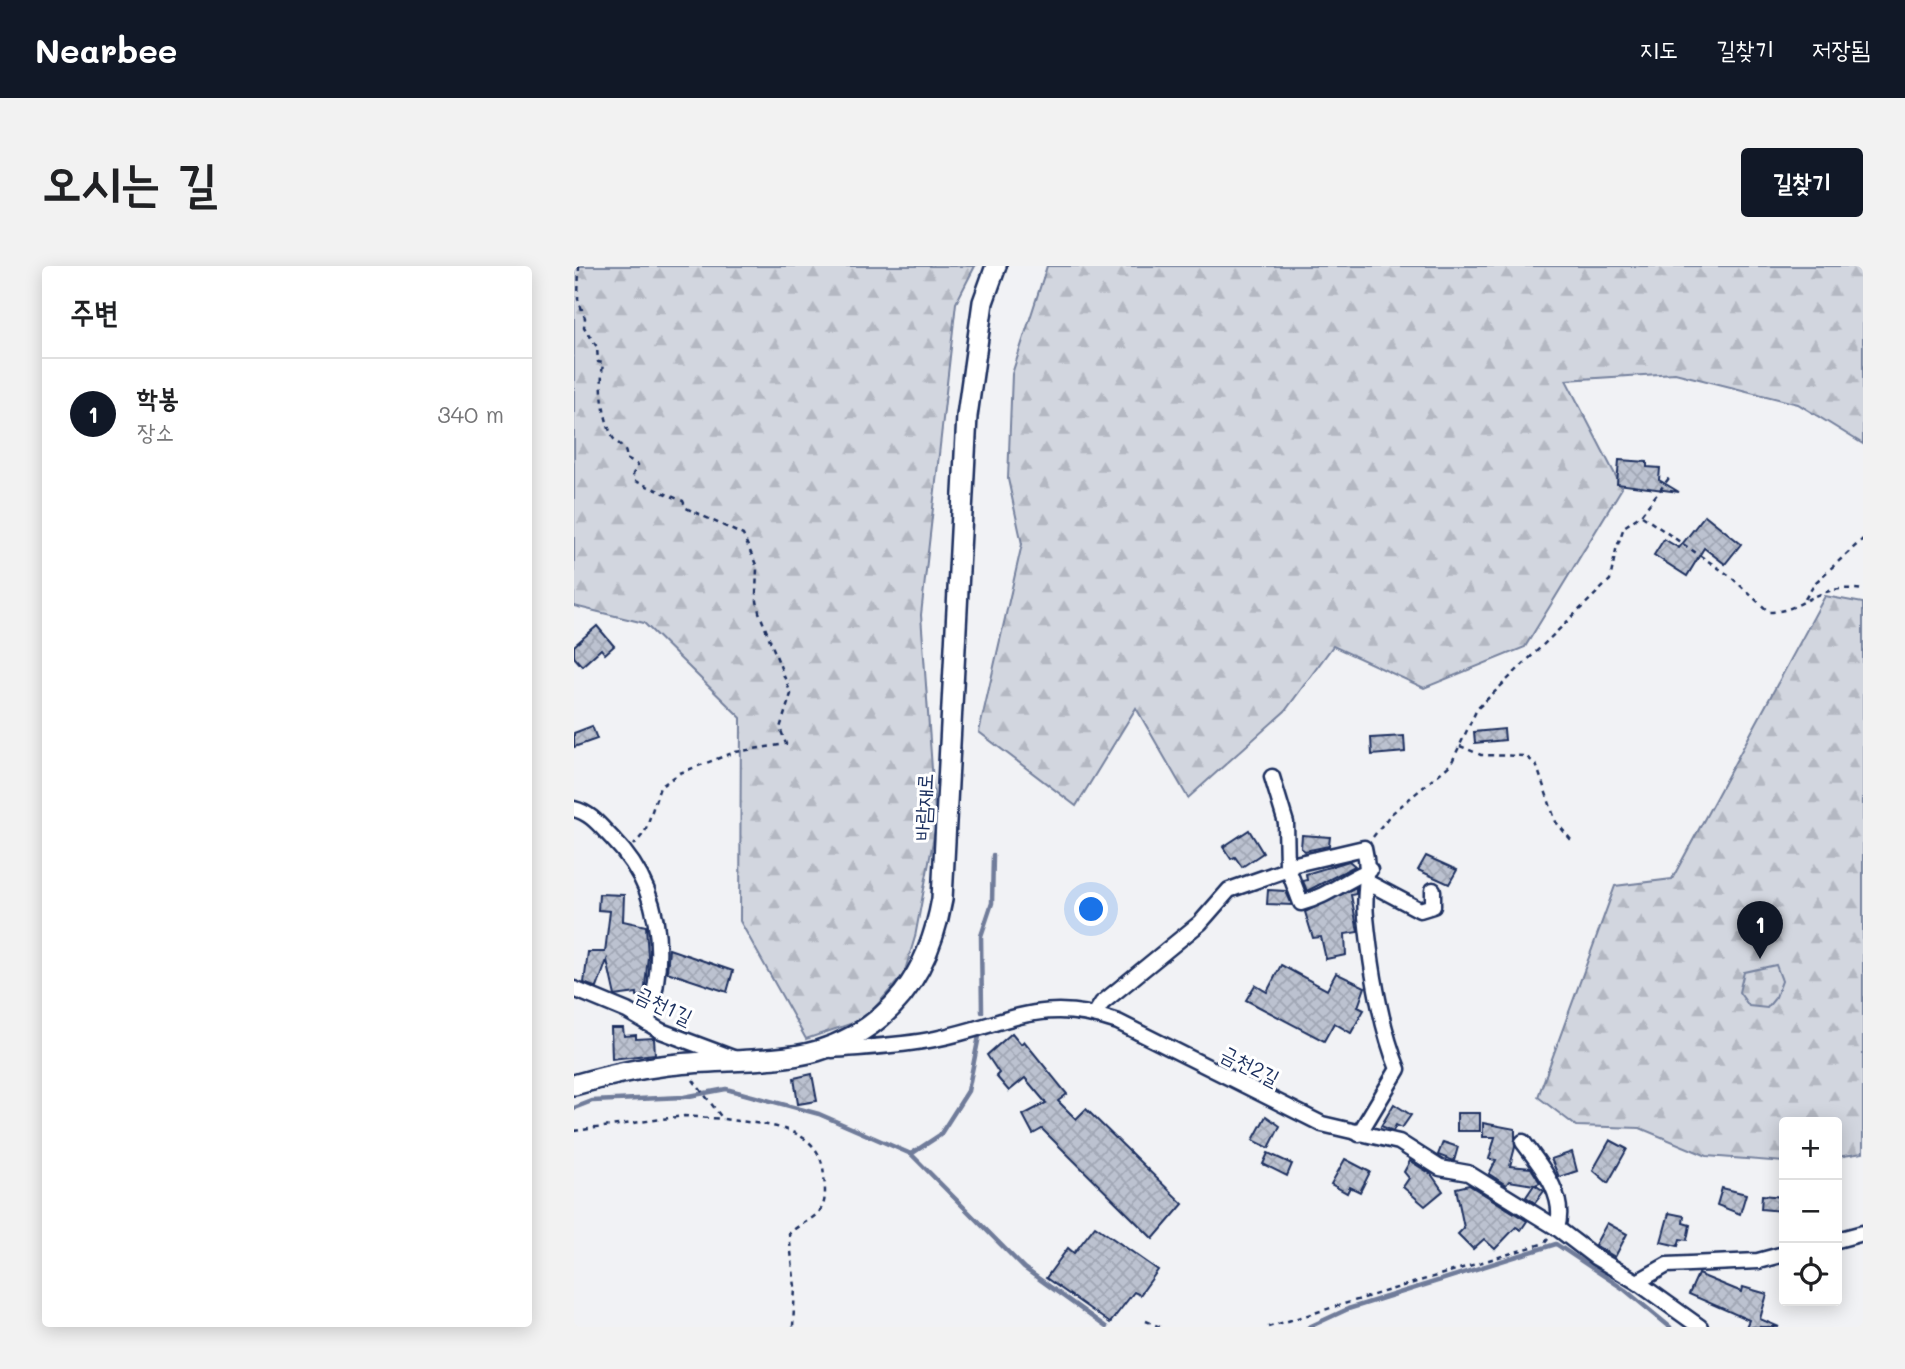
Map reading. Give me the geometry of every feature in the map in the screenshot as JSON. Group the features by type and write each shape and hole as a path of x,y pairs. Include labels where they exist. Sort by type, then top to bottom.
{"street":[{"name":"바람재로","path":"574,1085 621,1071 815,1051 862,1031 884,1014 922,969 938,924 942,899 967,416 979,324 996,266"},
{"path":"1272,777 1286,823 1287,866 1301,903 1327,896 1344,881 1368,876 1420,910 1433,906 1433,890"},
{"path":"574,809 591,816 626,852 652,899 658,922 660,954 648,1023"},
{"path":"1095,1013 1102,1003 1200,923 1229,890 1283,871 1287,866 1364,848 1368,876 1366,915 1385,1037 1398,1069 1359,1134"},
{"name":"금천1길","path":"574,989 737,1060"},
{"name":"금천2길","path":"815,1051 933,1040 1041,1009 1071,1009 1095,1013 1312,1119 1359,1134 1399,1142 1440,1168 1468,1174 1557,1228 1595,1257 1637,1282 1700,1327"},
{"path":"1523,1142 1548,1174 1561,1216 1557,1228"},
{"path":"1842,1239 1863,1233"},
{"path":"1637,1282 1667,1265 1758,1261 1779,1255"}],"path":[{"path":"579,266 580,310 585,318 584,327 597,347 598,362 603,363 601,387 604,413 616,444 624,448 626,459 638,466 633,474 635,481 683,501 686,508 743,535 757,567 759,612 791,694 780,728 786,740 783,747 735,752 680,773 660,787 645,832 626,852"},
{"path":"1364,848 1390,815 1451,764 1477,709 1610,580 1624,527 1641,515 1669,478"},
{"path":"1641,515 1730,576 1769,612 1780,612 1805,599 1843,587 1863,590"},
{"path":"1805,599 1816,582 1863,539"},
{"path":"1460,746 1480,755 1503,758 1525,755 1536,764 1556,822 1572,841"},
{"path":"698,1087 723,1118"},
{"path":"574,1131 684,1116 723,1118 764,1125 802,1136 818,1150 824,1165 824,1204 818,1214 789,1234 795,1287 793,1327"},
{"path":"1268,1327 1545,1243 1557,1228"},
{"path":"1146,1321 1160,1327"}],"green space":[{"path":"574,266 975,266 956,303 921,615 936,825 915,937 904,974 865,1019 806,1039 740,921 741,718 644,623 574,606"},
{"path":"1047,266 1863,266 1863,444 1798,404 1675,373 1566,380 1622,488 1525,647 1424,688 1333,646 1285,711 1188,798 1136,708 1076,806 979,732 1022,544 1008,479 1012,374"},
{"path":"1825,596 1863,603 1863,1153 1842,1156 1842,1117 1779,1117 1779,1162 1707,1156 1640,1128 1576,1126 1538,1097 1615,886 1672,879"},
{"path":"1776,965 1782,981 1776,997 1767,1008 1749,1006 1739,992 1744,972"}],"building":[{"path":"1619,460 1647,462 1647,467 1660,468 1659,480 1679,492 1617,484"},
{"path":"1705,515 1741,544 1725,564 1704,548 1687,576 1654,555 1664,539 1679,548"},
{"path":"597,626 614,646 605,654 601,649 582,666 574,657 574,646"},
{"path":"592,726 597,739 574,747 574,733"},
{"path":"1504,729 1505,740 1475,743 1474,732"},
{"path":"1404,736 1405,752 1372,755 1371,738"},
{"path":"1249,830 1263,853 1242,867 1235,857 1231,859 1223,847"},
{"path":"1302,835 1330,837 1329,846 1305,851 1301,848"},
{"path":"1426,856 1457,870 1449,884 1418,870"},
{"path":"1349,861 1355,866 1307,891 1303,881 1307,880 1306,874"},
{"path":"1356,887 1356,894 1351,895 1358,932 1345,934 1346,955 1326,959 1321,937 1313,938 1305,912"},
{"path":"1268,890 1286,891 1292,905 1267,904"},
{"path":"599,894 624,895 623,921 646,926 648,956 644,996 637,996 637,993 615,996 607,960 597,988 584,983 588,952 605,952 610,911 598,910"},
{"path":"669,949 733,971 727,992 667,972"},
{"path":"1281,965 1327,990 1336,973 1365,987 1358,1007 1364,1010 1351,1033 1334,1023 1324,1041 1246,1000 1255,985 1267,992"},
{"path":"611,1028 623,1028 624,1036 636,1035 636,1039 654,1038 655,1054 612,1059"},
{"path":"1012,1033 1021,1044 1024,1041 1067,1094 1058,1101 1076,1119 1086,1109 1183,1204 1153,1239 1042,1129 1033,1134 1023,1115 1046,1103 1025,1078 1009,1091 996,1076 999,1073 987,1055"},
{"path":"812,1074 817,1101 798,1104 794,1078"},
{"path":"1394,1104 1411,1115 1402,1128 1396,1125 1393,1131 1381,1126"},
{"path":"1457,1113 1480,1113 1480,1131 1457,1131"},
{"path":"1266,1116 1280,1126 1269,1148 1253,1140"},
{"path":"1483,1123 1515,1129 1515,1147 1510,1166 1531,1168 1540,1183 1535,1185 1544,1191 1535,1203 1526,1197 1534,1185 1509,1181 1506,1185 1489,1174 1496,1160 1489,1159 1495,1137 1483,1137"},
{"path":"1610,1140 1627,1149 1608,1183 1593,1170"},
{"path":"1443,1142 1458,1147 1454,1161 1438,1155"},
{"path":"1572,1152 1577,1171 1559,1177 1551,1159"},
{"path":"1268,1153 1292,1164 1287,1176 1263,1164"},
{"path":"1345,1159 1370,1172 1360,1192 1350,1187 1347,1193 1331,1184"},
{"path":"1410,1161 1431,1174 1443,1191 1425,1206 1403,1187 1409,1178 1404,1172"},
{"path":"1469,1185 1527,1221 1521,1230 1516,1227 1495,1249 1484,1239 1473,1249 1458,1234 1464,1228 1456,1188"},
{"path":"1722,1188 1746,1194 1740,1214 1717,1205"},
{"path":"1762,1195 1779,1197 1779,1211 1761,1209"},
{"path":"1669,1213 1684,1216 1683,1223 1690,1225 1687,1240 1680,1239 1678,1246 1661,1242"},
{"path":"1607,1223 1627,1234 1615,1257 1595,1245"},
{"path":"1095,1226 1158,1270 1140,1295 1134,1292 1110,1323 1046,1278 1068,1248 1074,1253"},
{"path":"1698,1274 1742,1292 1743,1287 1767,1294 1760,1319 1779,1327 1746,1327 1749,1320 1689,1294"}],"waterway":[{"path":"982,1012 981,936 992,903 993,855"},
{"path":"911,1154 940,1135 968,1091 980,1031"},
{"path":"574,1108 592,1101 684,1097 726,1089 819,1114 911,1154 1024,1268 1106,1327"},
{"path":"1309,1327 1348,1309 1556,1244 1625,1290 1670,1327"}],"place":[{"name":"학봉","path":"1760,959"}]}
